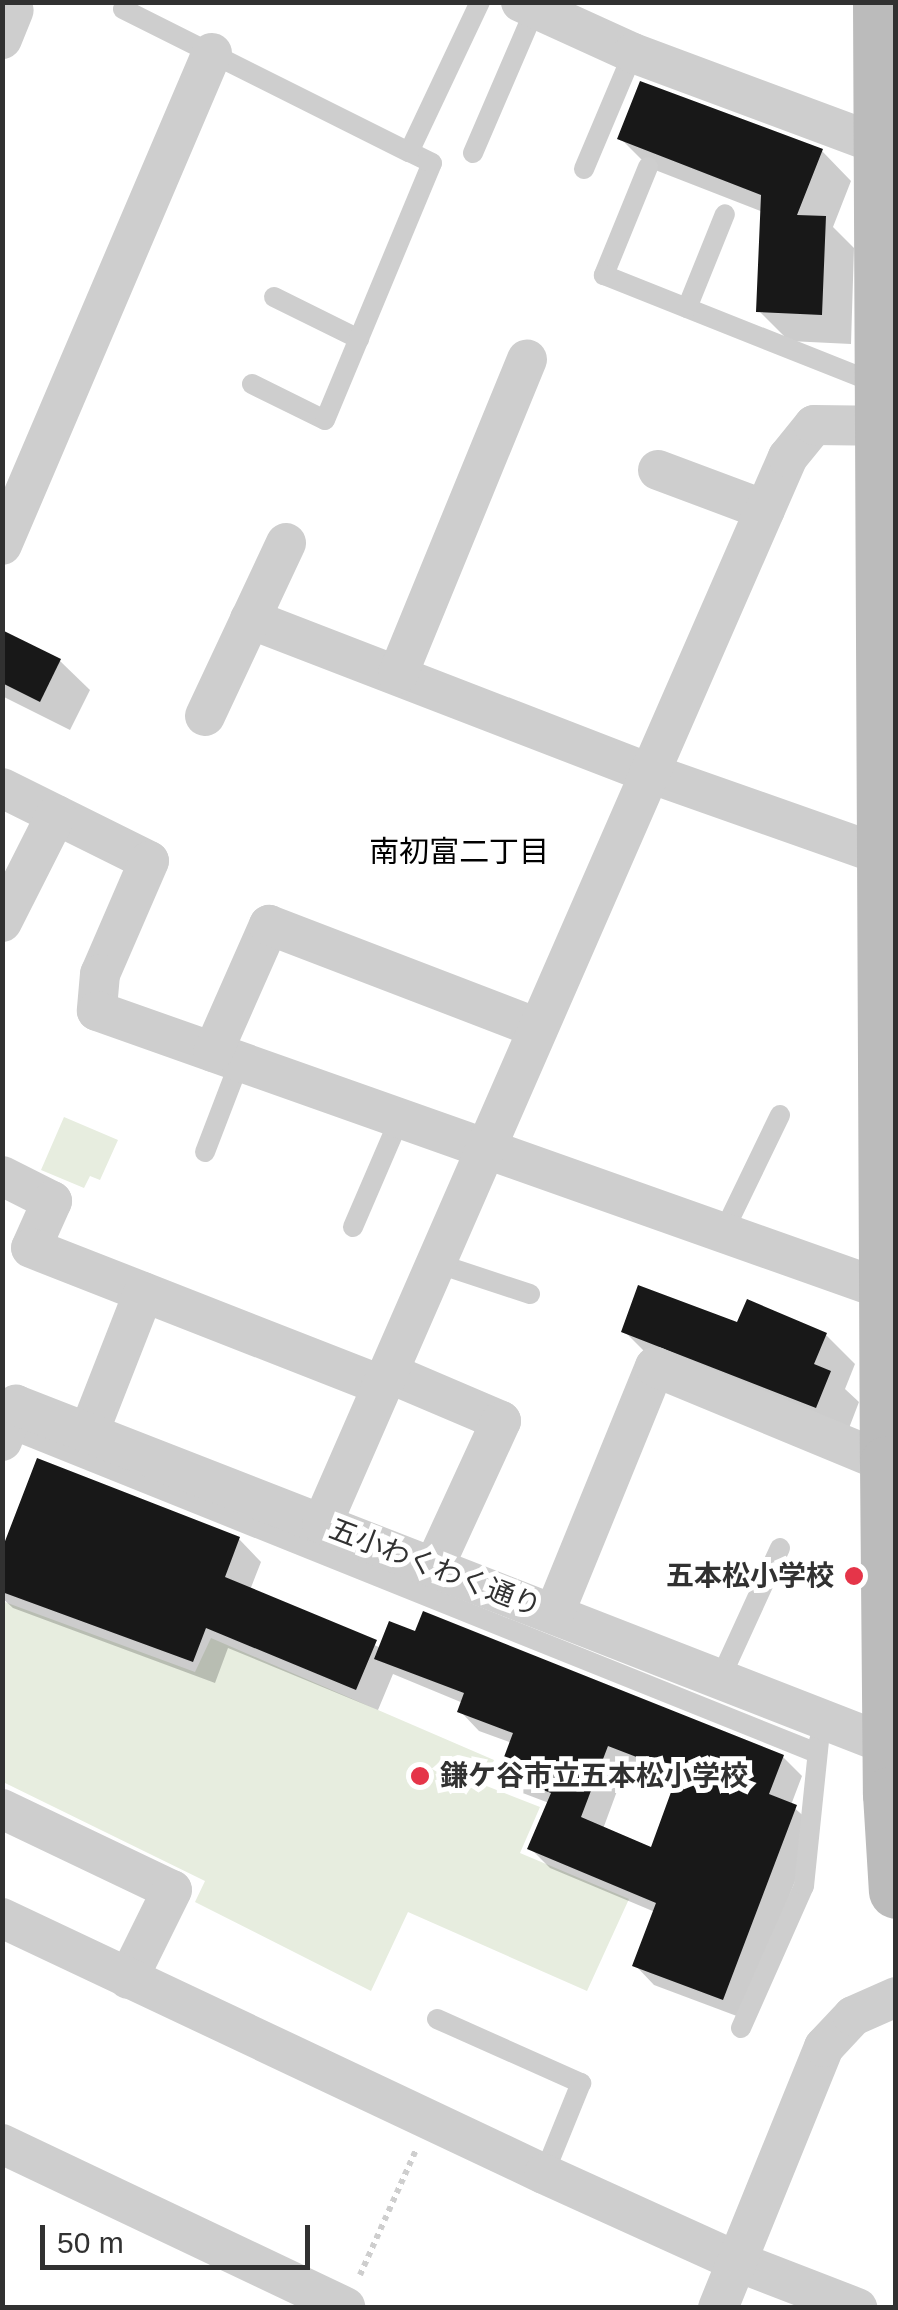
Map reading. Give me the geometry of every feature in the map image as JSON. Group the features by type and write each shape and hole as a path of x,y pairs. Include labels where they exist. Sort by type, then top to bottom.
{"street":[{"path":"528,6 589,17 633,53 888,148"},
{"path":"886,10 891,1293 887,1463 896,1891"},
{"path":"2,545 212,53"},
{"path":"398,674 526,359"},
{"path":"322,1524 788,457 814,425 886,412"},
{"path":"658,470 766,510"},
{"path":"205,716 286,544"},
{"path":"250,619 649,773 890,858"},
{"path":"2,788 149,861 100,974 97,1011 891,1293"},
{"path":"2,922 56,814"},
{"path":"226,1057 269,924 538,1028"},
{"path":"2,1176 52,1201 31,1248 380,1385 398,1378 501,1421 434,1567"},
{"path":"89,1432 144,1292"},
{"path":"554,1614 655,1367 887,1463"},
{"name":"五小わくわく通り","path":"5,1434 16,1405 720,1679 819,1736 893,1746"},
{"path":"2,1809 172,1890 128,1979"},
{"path":"2,1918 428,2121 838,2305"},
{"path":"718,2308 824,2047 854,2016 896,1997"},
{"path":"2,2144 345,2308"}],"lane":[{"path":"408,152 480,2"},
{"path":"473,153 528,6"},
{"path":"123,9 432,163 325,420 252,384"},
{"path":"584,169 633,53"},
{"path":"648,167 604,274 687,308 886,412"},
{"path":"687,308 726,214"},
{"path":"274,297 359,340"},
{"path":"205,1152 226,1057"},
{"path":"723,1233 780,1115"},
{"path":"353,1227 400,1118"},
{"path":"436,1262 530,1294"},
{"path":"5,1434 819,1736 804,1886 741,2028"},
{"path":"720,1679 780,1548"},
{"path":"437,2020 581,2083 544,2174"}],"path":[{"path":"345,2308 428,2121"}],"shaded area":[{"path":"64,1117 118,1140 100,1180 90,1176 84,1188 41,1170"},
{"path":"2,1601 195,1672 211,1638 494,1760 484,1785 540,1807 520,1853 629,1899 587,1991 408,1912 371,1991 195,1902 205,1881 3,1782"}],"building":[{"path":"640,81 823,149 797,215 826,216 822,315 756,312 761,195 617,139"},
{"path":"2,630 61,659 40,702 2,683"},
{"path":"638,1285 737,1322 747,1299 827,1333 814,1364 831,1371 816,1408 621,1332"},
{"path":"37,1458 240,1537 225,1577 377,1640 356,1690 206,1628 193,1662 2,1592 2,1549"},
{"path":"423,1611 784,1755 769,1794 797,1805 723,2000 632,1966 656,1903 527,1849 551,1793 498,1773 513,1733 457,1712 464,1693 374,1659 389,1621 415,1631","holes":["608,1746 678,1773 651,1847 581,1817"]}],"place":[{"name":"五本松小学校","path":"854,1576"},
{"name":"鎌ケ谷市立五本松小学校","path":"420,1776"}],"district":[{"name":"南初富二丁目","path":"459,852"}]}
